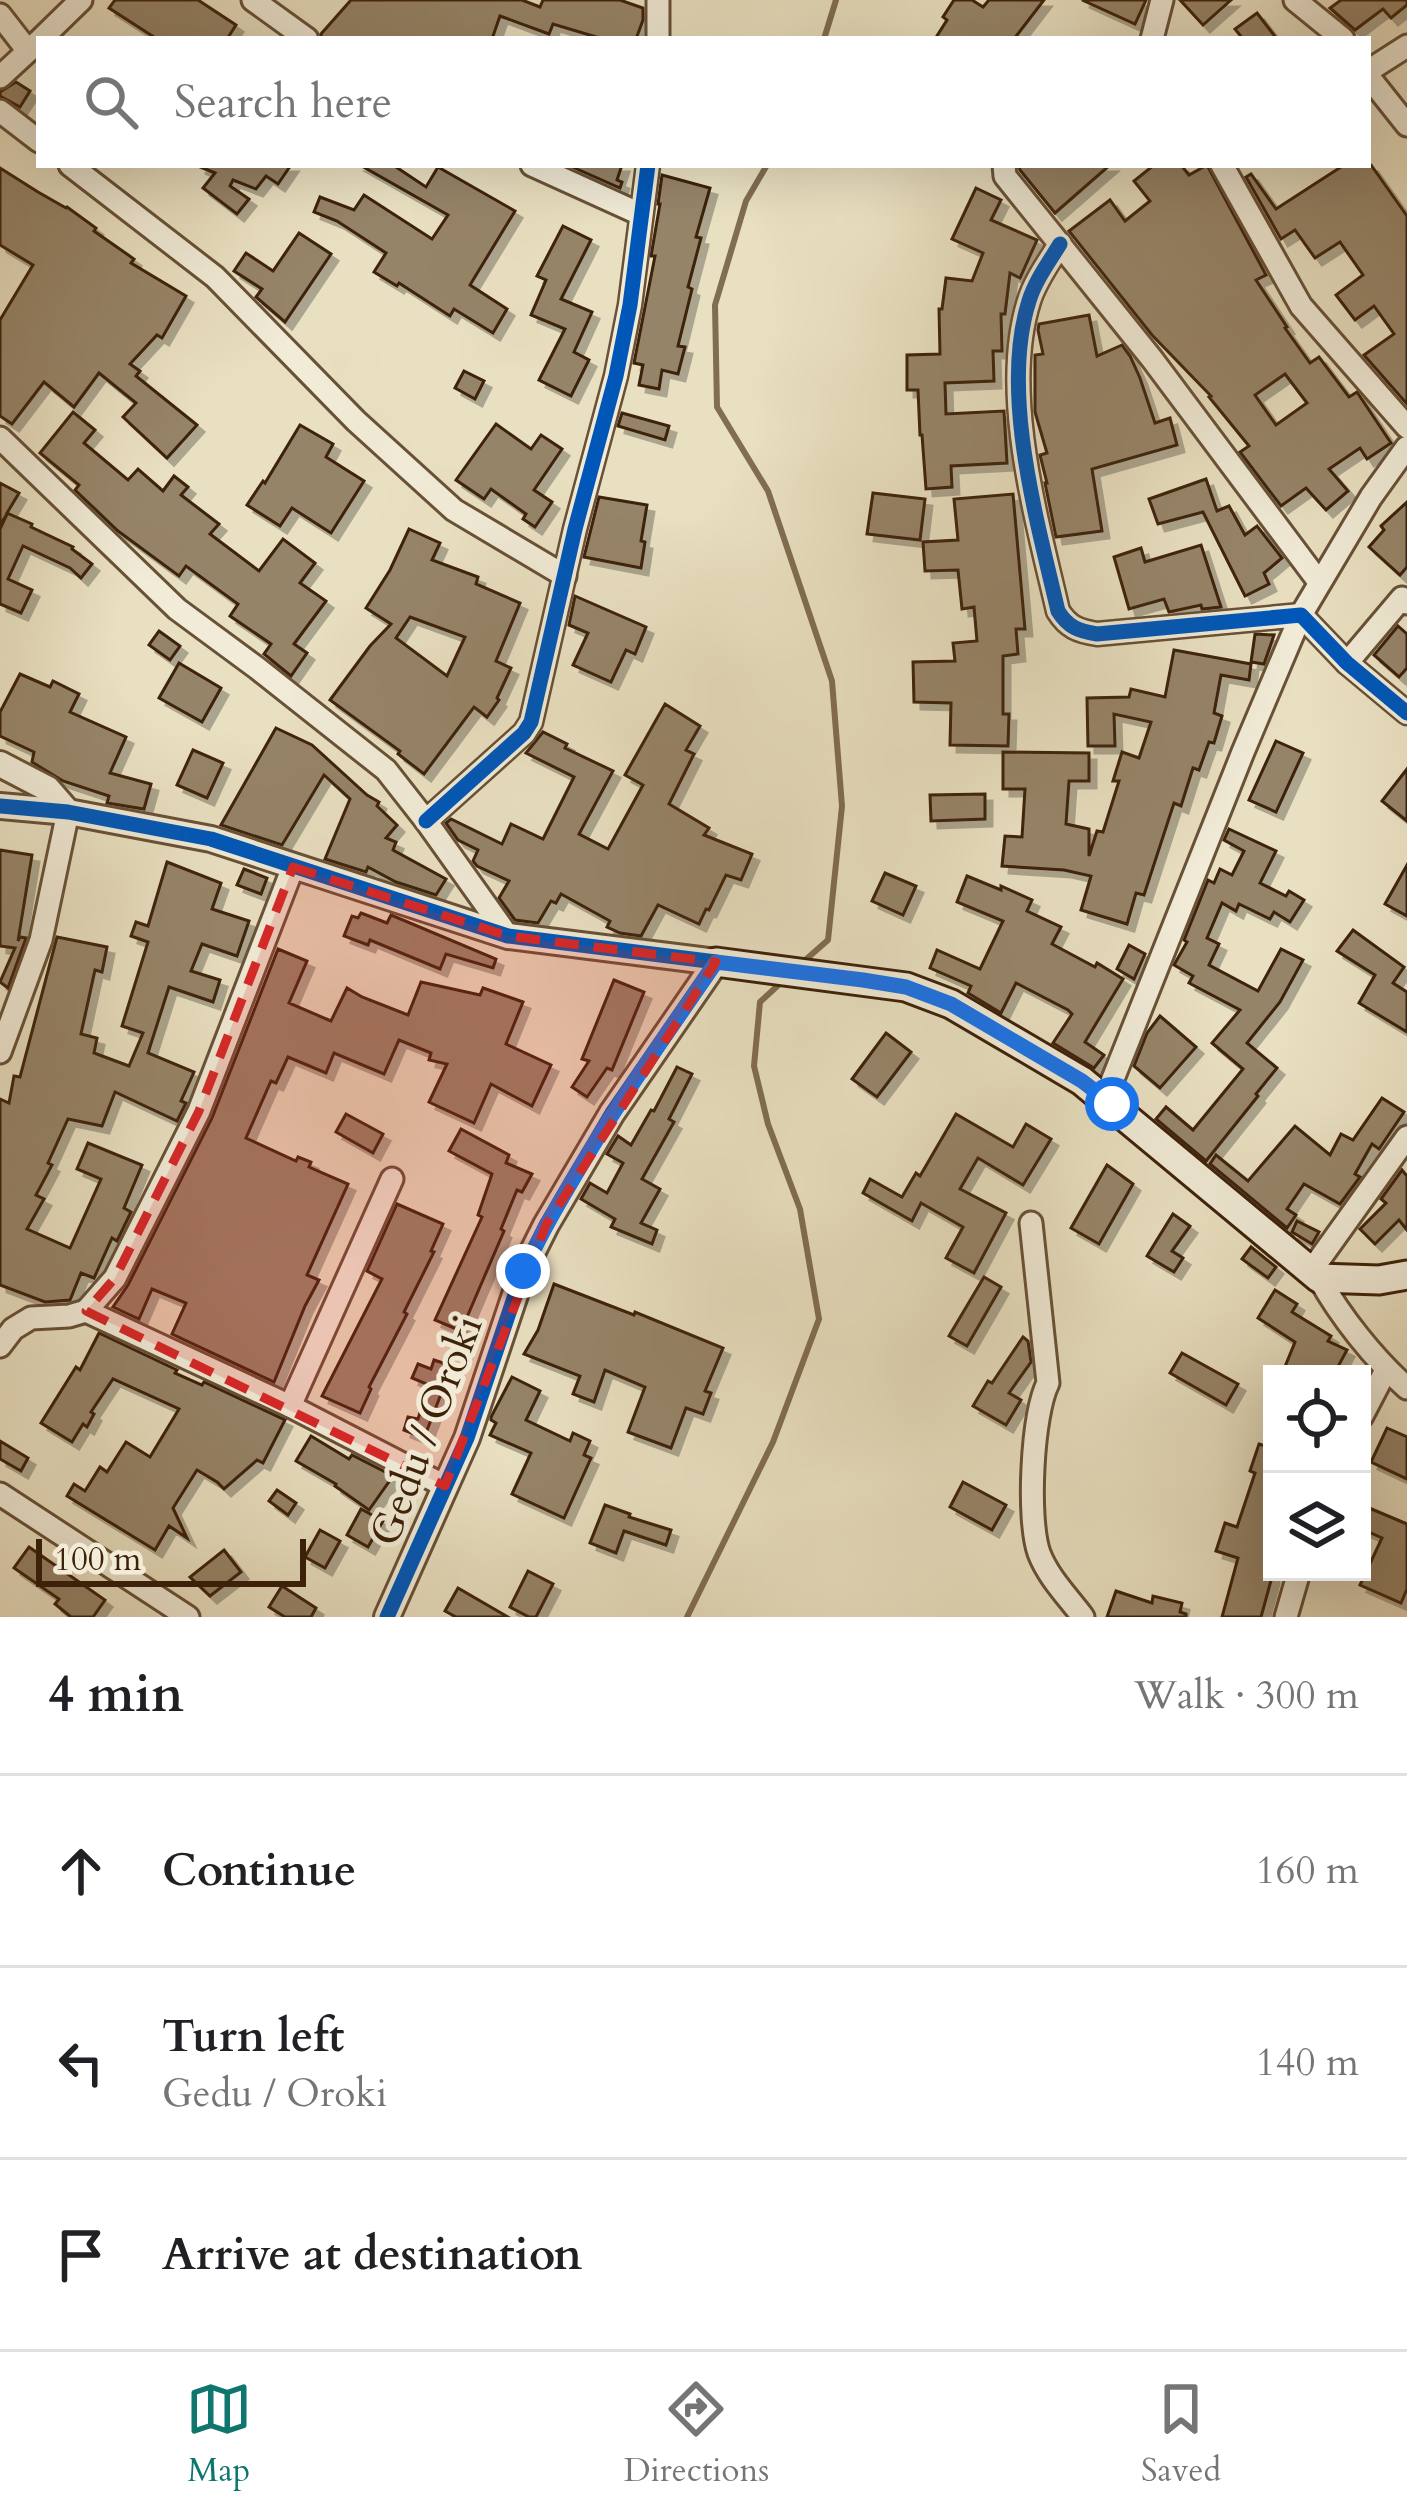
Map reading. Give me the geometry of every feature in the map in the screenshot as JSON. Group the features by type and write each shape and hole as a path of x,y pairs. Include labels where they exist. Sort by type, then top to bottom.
{"main road":[{"path":"716,962 906,987 951,1004 1105,1099 1315,1274 1378,1280 1407,1275"}],"street":[{"path":"44,36 81,0"},
{"path":"254,0 303,36"},
{"path":"658,0 658,36"},
{"path":"1153,36 1162,0"},
{"path":"1294,0 1339,36"},
{"path":"0,15 36,44 0,77"},
{"path":"1371,72 1407,46"},
{"path":"1371,78 1407,125"},
{"path":"0,111 36,139"},
{"path":"74,168 214,277 356,421 454,510 565,576"},
{"path":"539,168 640,214"},
{"path":"426,821 531,722 616,376 647,168"},
{"path":"1004,168 1004,176 1152,359 1319,582"},
{"path":"1224,168 1301,306 1407,427"},
{"path":"1060,244 1030,297 1019,376 1023,456 1058,611 1078,631 1097,634 1301,615"},
{"path":"0,438 177,609 386,770 508,936"},
{"path":"1105,1099 1301,615 1370,497 1407,447"},
{"path":"1346,663 1402,598 1407,603"},
{"path":"1301,615 1346,663 1407,713"},
{"path":"0,764 48,789 68,812"},
{"path":"0,806 68,812 211,839 508,936 716,962"},
{"path":"0,1052 41,940 68,812"},
{"path":"0,1346 13,1329 31,1318 86,1311 115,1279 199,1111 293,867"},
{"name":"Gedu / Oroki","path":"387,1617 467,1438 523,1271 546,1225 612,1113 716,962"},
{"path":"1407,1137 1315,1274 1386,1370 1407,1388"},
{"path":"290,1406 392,1179"},
{"path":"1031,1223 1048,1383 1034,1435 1034,1528 1047,1570 1083,1617"},
{"path":"86,1311 290,1406 446,1486"},
{"path":"1371,1399 1386,1370"},
{"path":"0,1494 188,1617"},
{"path":"1286,1617 1296,1581"}],"highlighted area":[{"path":"293,867 508,936 716,962 546,1225 445,1486 86,1311 115,1278 199,1111"}],"building":[{"path":"115,0 198,0 236,25 229,36 152,36 109,8"},
{"path":"351,0 522,0 540,7 543,0 620,0 643,8 637,36 593,36 553,24 549,34 500,16 493,36 321,34"},
{"path":"954,0 972,0 983,7 989,0 1044,0 1016,36 937,36 947,20 943,17"},
{"path":"1082,0 1146,0 1135,24"},
{"path":"1180,0 1231,0 1203,25"},
{"path":"1341,0 1407,0 1407,5 1391,18 1383,9 1355,30 1330,8"},
{"path":"1257,13 1275,36 1241,36 1235,29"},
{"path":"16,82 30,91 20,107 0,96"},
{"path":"1371,165 1407,216 1407,404 1364,355 1394,334 1374,306 1355,320 1336,295 1363,275 1340,242 1315,258 1295,230 1281,239 1246,177 1251,174 1276,209 1339,168"},
{"path":"0,168 67,207 134,259 131,263 186,296 162,338 157,335 130,364 140,371 136,376 197,425 167,458 123,417 136,403 99,373 74,407 44,382 12,424 0,416 0,320 33,265 0,245"},
{"path":"203,168 289,168 278,184 266,176 256,189 233,180 230,186 249,199 237,214 203,188 215,173"},
{"path":"365,168 398,168 426,187 440,168 515,211 470,285 507,309 493,333 454,309 450,316 374,272 386,253 314,212 320,197 354,210 364,195 432,239 448,215"},
{"path":"575,168 621,168 620,188"},
{"path":"1020,168 1107,168 1055,213"},
{"path":"1150,168 1183,168 1189,175 1209,168 1266,275 1256,280 1285,328 1310,363 1319,357 1349,397 1357,392 1391,443 1367,459 1360,448 1329,469 1348,491 1326,510 1306,488 1281,506 1240,452 1249,446 1211,396 1152,335 1069,231 1110,200 1125,221 1150,201 1134,181","holes":["1285,374 1307,403 1276,425 1255,395"]},
{"path":"662,175 710,188 696,237 701,238 678,346 685,347 678,374 662,370 659,389 639,385 643,365 634,363 655,256 651,256"},
{"path":"976,188 1001,200 991,220 1037,240 1020,278 1010,273 1005,314 1001,314 1002,351 993,351 994,381 945,383 946,414 1004,411 1007,463 951,466 952,487 926,489 918,390 907,390 907,355 940,354 939,309 946,278 972,281 983,253 952,239"},
{"path":"563,226 591,240 561,299 592,312 574,352 589,360 571,396 539,380 565,329 531,315 546,280 537,276"},
{"path":"299,233 331,254 285,322 256,297 262,289 234,271 246,253 273,271"},
{"path":"1089,315 1097,356 1122,345 1140,378 1155,423 1170,418 1177,445 1092,469 1102,531 1056,537 1040,455 1047,453 1035,412 1035,355 1043,354 1038,330 1039,324"},
{"path":"464,371 484,381 475,399 455,388"},
{"path":"73,412 95,430 84,443 128,480 138,469 163,491 174,476 188,487 181,495 219,524 210,534 259,571 283,539 315,563 300,583 326,601 294,644 307,653 291,676 264,654 271,644 230,616 238,604 186,566 179,576 118,531 75,490 79,485 40,453"},
{"path":"622,413 669,426 665,440 618,426"},
{"path":"496,424 531,449 541,435 562,449 534,490 552,502 535,527 523,519 526,514 491,489 484,499 456,480"},
{"path":"300,425 333,444 326,457 364,481 331,533 292,508 280,526 247,505"},
{"path":"1206,479 1217,511 1229,506 1245,535 1257,526 1282,558 1264,573 1269,584 1245,596 1203,512 1158,524 1149,499"},
{"path":"0,483 19,493 7,513 73,547 92,564 81,578 23,546 8,579 32,590 21,613 0,604 0,529 7,514 0,525"},
{"path":"873,493 925,499 920,540 867,534"},
{"path":"1013,494 1025,629 1016,629 1018,654 1003,656 1008,746 950,745 951,703 914,702 913,662 955,661 953,643 977,641 974,607 962,609 958,570 925,571 923,542 958,540 954,499"},
{"path":"599,497 647,505 641,568 584,557"},
{"path":"1407,502 1407,567 1400,575 1369,547 1384,530 1381,526"},
{"path":"409,529 440,543 432,560 478,577 476,584 520,603 496,661 511,668 499,700 487,717 474,707 424,774 330,700 391,624 366,608","holes":["410,617 465,637 447,676 396,638"]},
{"path":"1201,545 1221,607 1202,609 1201,605 1169,612 1164,599 1129,609 1114,557 1141,548 1145,562"},
{"path":"575,596 646,627 635,654 626,650 611,682 573,665 588,633 569,625"},
{"path":"1398,626 1407,634 1407,668 1399,677 1374,655"},
{"path":"159,631 180,646 170,660 149,645"},
{"path":"1255,634 1274,635 1264,664 1251,662"},
{"path":"1174,650 1251,664 1249,680 1221,675 1214,713 1222,716 1214,743 1209,742 1199,770 1193,768 1181,806 1174,803 1144,895 1136,893 1127,924 1081,910 1091,876 1002,866 1005,836 1022,837 1025,789 1003,789 1003,752 1089,753 1089,781 1069,781 1066,824 1089,829 1089,856 1097,831 1103,832 1119,781 1113,781 1122,752 1139,758 1151,722 1114,714 1115,746 1088,746 1087,698 1129,697 1131,689 1165,697"},
{"path":"179,663 221,688 202,722 159,698"},
{"path":"20,674 50,687 53,681 79,694 70,712 126,737 110,773 151,784 144,809 107,803 109,796 63,781 32,762 34,752 0,736 0,712"},
{"path":"665,704 700,726 686,750 694,754 669,804 709,828 704,835 752,854 741,880 726,875 699,924 658,905 641,936 607,927 610,921 561,894 538,923 515,920 499,898 509,881 477,866 473,861 478,850 458,840 446,823 451,819 502,844 511,824 543,839 574,777 526,753 543,732 613,771 579,834 608,849 643,785 625,775"},
{"path":"276,728 312,745 379,802 377,806 397,825 386,838 396,842 393,850 446,879 436,895 368,867 366,872 325,859 350,799 324,775 282,845 221,825"},
{"path":"1276,741 1303,753 1276,812 1249,800"},
{"path":"193,750 223,763 207,798 177,785"},
{"path":"1407,769 1407,821 1382,801"},
{"path":"985,794 985,819 931,821 930,795"},
{"path":"1229,829 1276,851 1260,883 1304,900 1290,922 1274,912 1270,919 1239,904 1236,911 1222,903 1207,938 1219,944 1209,965 1258,991 1281,949 1303,960 1280,1002 1247,1043 1277,1068 1206,1161 1156,1119 1166,1107 1193,1130 1243,1069 1212,1043 1240,1010 1189,983 1193,976 1174,965 1208,880 1214,883 1220,869 1232,875 1244,851 1224,840"},
{"path":"0,850 32,855 18,941 26,938 8,988 0,982 15,948 0,946"},
{"path":"167,862 221,883 212,909 249,921 237,956 202,944 191,971 220,980 213,1002 169,987 148,1053 194,1072 177,1121 115,1092 102,1126 68,1119 36,1195 44,1199 27,1229 70,1248 101,1179 77,1169 88,1143 142,1165 124,1208 131,1212 117,1241 112,1238 94,1278 81,1273 70,1300 45,1302 0,1285 0,1099 9,1103 14,1076 20,1077 57,937 107,947 102,972 95,970 81,1034 97,1038 94,1053 129,1066 143,1033 122,1026 148,942 131,936 136,922 148,926"},
{"path":"1407,865 1407,916 1385,904"},
{"path":"244,869 267,878 261,894 237,885"},
{"path":"885,873 916,886 903,915 872,901"},
{"path":"967,876 1032,900 1027,911 1061,927 1052,944 1123,979 1085,1042 1104,1055 1094,1068 1053,1043 1072,1014 1068,1010 1016,983 1001,1013 968,993 971,986 930,968 937,950 980,969 1003,921 957,902"},
{"path":"361,913 387,923 391,915 496,959 493,968 446,954 440,969 370,940 368,945 344,936 352,916 358,918"},
{"path":"1353,930 1404,967 1393,983 1407,992 1407,1032 1359,1003 1375,975 1337,951"},
{"path":"1129,945 1145,954 1134,979 1117,969"},
{"path":"278,949 307,961 289,1003 331,1021 347,988 408,1015 421,982 480,995 483,988 523,1002 506,1044 551,1065 532,1106 491,1084 474,1123 429,1102 447,1064 429,1060 431,1053 399,1040 384,1074 334,1053 326,1073 288,1057 276,1083 271,1081 246,1138 296,1161 298,1157 311,1162 309,1167 348,1184 307,1275 319,1280 274,1382 172,1334 186,1303 152,1289 139,1319 113,1307 212,1118"},
{"path":"614,980 644,992 612,1070 607,1068 587,1097 572,1087 589,1061 582,1059"},
{"path":"1160,1016 1196,1047 1160,1088 1134,1066 1147,1033"},
{"path":"886,1033 911,1052 877,1097 852,1079"},
{"path":"677,1067 692,1074 669,1119 674,1122 642,1179 660,1189 641,1223 657,1230 652,1244 611,1227 615,1219 581,1199 590,1183 607,1193 623,1163 607,1154 618,1136 631,1145"},
{"path":"1382,1098 1404,1112 1379,1149 1372,1144 1355,1174 1360,1177 1340,1204 1304,1184 1287,1209 1296,1215 1287,1228 1210,1164 1216,1155 1248,1181 1295,1126 1330,1155 1341,1134 1353,1140"},
{"path":"346,1114 383,1134 373,1153 336,1132"},
{"path":"956,1114 1013,1147 1026,1124 1051,1139 1023,1185 978,1158 960,1189 1006,1213 974,1273 946,1258 963,1227 921,1203 912,1221 863,1193 870,1179 902,1197 916,1173 920,1176"},
{"path":"461,1129 509,1155 506,1163 532,1174 522,1192 517,1190 461,1331 435,1320 482,1217 478,1215 492,1174 449,1151"},
{"path":"1107,1165 1133,1184 1099,1244 1071,1228"},
{"path":"1402,1170 1407,1176 1407,1230 1399,1220 1375,1244 1360,1229 1386,1203 1381,1199"},
{"path":"397,1204 443,1224 360,1413 322,1396 382,1279 367,1271"},
{"path":"1173,1214 1190,1226 1172,1251 1183,1258 1174,1272 1147,1256"},
{"path":"1297,1221 1319,1232 1312,1244 1292,1232"},
{"path":"1251,1247 1276,1267 1268,1278 1242,1259"},
{"path":"984,1277 1001,1287 967,1346 949,1336"},
{"path":"554,1284 723,1348 705,1391 711,1393 703,1414 686,1408 671,1448 628,1432 645,1387 605,1370 594,1402 573,1394 580,1376 524,1354"},
{"path":"1275,1290 1297,1304 1292,1312 1347,1350 1339,1365 1286,1365 1295,1342 1258,1318"},
{"path":"99,1333 177,1370 175,1373 285,1420 263,1463 257,1460 224,1489 197,1470 173,1508 187,1538 169,1526 155,1550 67,1496 74,1484 85,1491 100,1467 107,1472 126,1442 150,1457 179,1409 113,1379 91,1412 87,1427 83,1424 72,1442 41,1423 76,1367 80,1370"},
{"path":"1023,1337 1031,1362 1009,1393 1021,1400 1006,1425 973,1406"},
{"path":"1182,1353 1238,1384 1226,1405 1170,1373"},
{"path":"434,1360 449,1365 448,1376 424,1438 404,1430 408,1417 418,1419 429,1385 412,1378 418,1364 431,1369"},
{"path":"512,1377 540,1391 526,1420 570,1441 573,1433 590,1441 584,1455 591,1458 564,1518 512,1494 531,1453 490,1435 496,1423 491,1417"},
{"path":"1387,1428 1407,1437 1407,1479 1371,1462"},
{"path":"311,1436 349,1459 352,1455 393,1476 369,1510 296,1461"},
{"path":"0,1441 28,1458 21,1471 0,1459"},
{"path":"1259,1444 1263,1445 1263,1581 1271,1581 1261,1617 1222,1617 1238,1558 1216,1551 1225,1523 1237,1527 1255,1473 1250,1471"},
{"path":"963,1482 1006,1505 992,1530 950,1507"},
{"path":"277,1490 296,1503 288,1515 269,1501"},
{"path":"605,1505 671,1530 666,1545 624,1531 616,1553 590,1543"},
{"path":"361,1509 383,1521 368,1547 347,1535"},
{"path":"1371,1509 1407,1524 1407,1589 1401,1603 1360,1585 1371,1581 1371,1562 1382,1538 1371,1533"},
{"path":"320,1530 340,1541 325,1568 305,1557"},
{"path":"29,1547 105,1600 93,1617 71,1617 55,1604 59,1599 14,1568"},
{"path":"224,1550 241,1572 210,1596 190,1577"},
{"path":"528,1571 553,1584 536,1617 510,1607"},
{"path":"282,1586 316,1608 311,1617 285,1617 269,1607"},
{"path":"458,1588 508,1617 456,1617 445,1611"},
{"path":"1116,1591 1152,1603 1153,1596 1182,1603 1180,1612 1186,1617 1107,1617"}],"waterway":[{"path":"825,36 836,0"},
{"path":"765,168 746,201 715,305 717,407 768,491 832,681 842,806 828,940 803,962"},
{"path":"687,1617 773,1442 819,1319 800,1209 768,1124 754,1066 760,1002 785,979"}],"cycle path":[{"path":"426,821 531,722 616,376 648,168"},
{"path":"1060,244 1029,301 1018,375 1025,456 1058,611 1074,627 1097,634 1301,615 1347,663 1407,713"},
{"path":"0,806 68,812 211,839 508,936 716,962 612,1113 546,1225 523,1271 467,1438 387,1617"}],"route":[{"path":"523,1271 612,1113 716,962 906,987 999,1030 1112,1104"}]}
